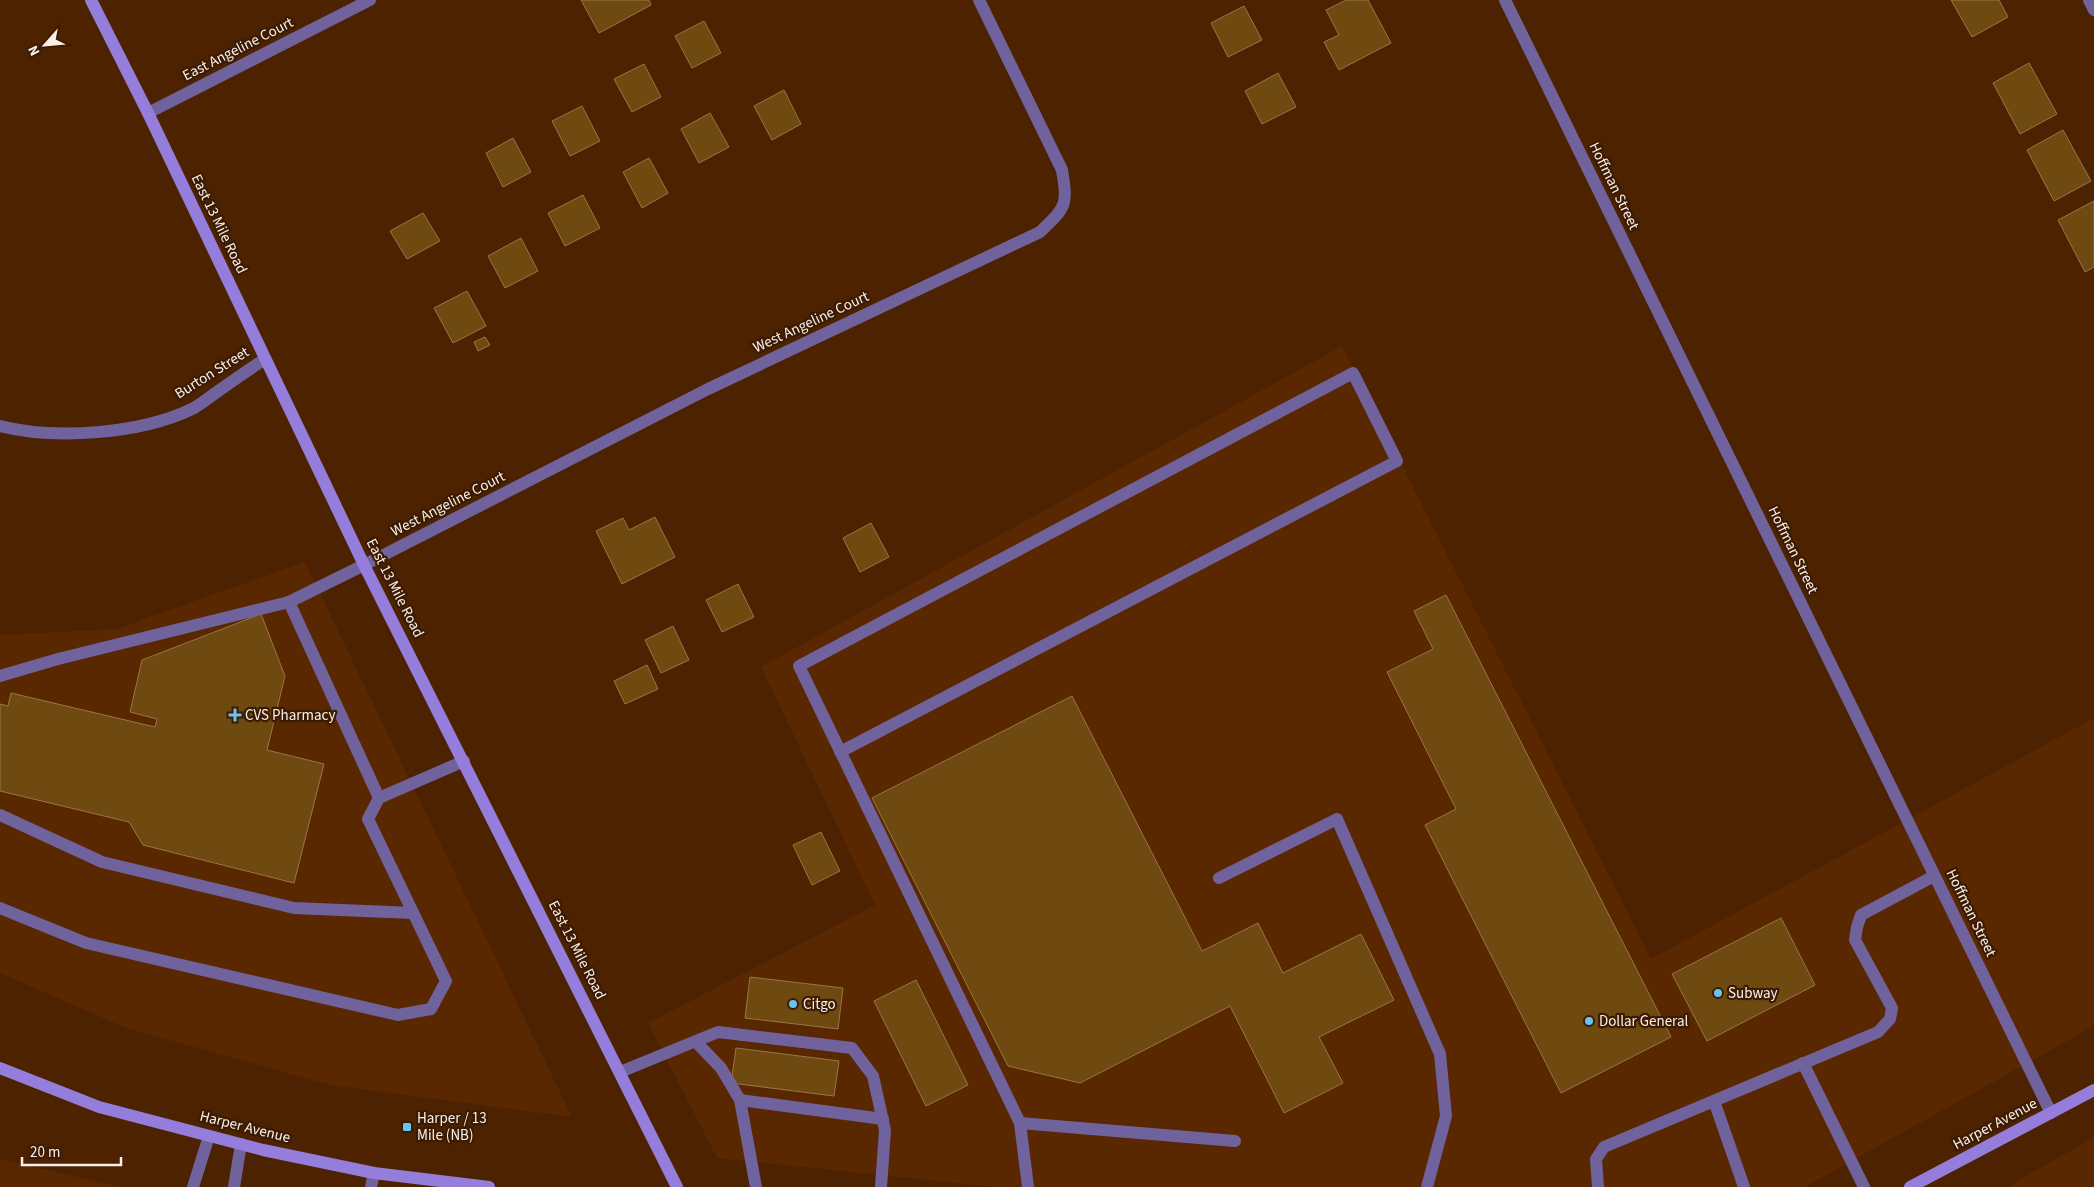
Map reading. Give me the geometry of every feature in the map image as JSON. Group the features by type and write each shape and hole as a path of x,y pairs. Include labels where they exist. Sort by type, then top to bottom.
{"main road":[{"name":"East 13 Mile Road","path":"91,0 148,113 364,565 677,1187"},
{"name":"Harper Avenue","path":"0,1068 99,1107 241,1144 374,1173 444,1184 489,1187"},
{"name":"Harper Avenue","path":"1910,1187 2094,1090"}],"street":[{"name":"East Angeline Court","path":"148,113 370,0"},
{"name":"West Angeline Court","path":"0,676 289,602 708,389 1040,232 1062,211 1066,195 1062,170 979,0"},
{"name":"Hoffman Street","path":"1505,0 2051,1113"},
{"path":"2089,0 2094,10"},
{"name":"Burton Street","path":"0,426 11,429 71,434 106,432 144,425 192,409 265,359"},
{"path":"840,752 1398,461 1353,372 799,666 840,752 1020,1123 1028,1187"},
{"path":"289,602 379,798"},
{"path":"0,908 86,943 398,1015 431,1009 446,981 368,819 379,798 464,761"},
{"path":"0,815 102,862 294,908 413,913"},
{"path":"1220,878 1337,819 1440,1054 1446,1116 1427,1187"},
{"path":"1598,1187 1596,1159 1604,1147 1878,1032 1890,1019 1892,1008 1856,940 1857,927 1861,916 1934,876"},
{"path":"620,1072 718,1032 852,1048 873,1076 883,1119 885,1130 881,1187"},
{"path":"696,1042 721,1068 740,1100 756,1187"},
{"path":"1804,1064 1864,1187"},
{"path":"740,1100 883,1119"},
{"path":"1714,1101 1744,1187"},
{"path":"1020,1123 1235,1140"},
{"path":"193,1187 210,1136"},
{"path":"234,1187 241,1144"},
{"path":"371,1187 374,1173"}],"shaded area":[{"path":"1342,346 1651,959 2094,718 2094,1026 1805,1187 996,1187 717,1158 648,1023 875,905 761,667"},
{"path":"305,562 572,1117 330,1085 126,1028 0,973 0,635 116,629"},
{"path":"2094,1137 2094,1187 2007,1187"},
{"path":"0,1159 121,1187 0,1187"}],"building":[{"path":"581,0 649,0 651,5 599,33"},
{"path":"1346,0 1368,0 1391,43 1339,70 1324,42 1339,35 1326,10"},
{"path":"1951,0 1999,0 2008,17 1972,37"},
{"path":"1244,6 1262,40 1228,57 1211,23"},
{"path":"704,21 721,53 692,68 675,36"},
{"path":"2029,63 2057,114 2020,134 1993,83"},
{"path":"644,64 661,97 632,112 614,79"},
{"path":"1278,73 1296,107 1262,124 1245,91"},
{"path":"784,90 801,124 772,140 754,106"},
{"path":"582,106 600,141 570,156 552,121"},
{"path":"710,113 729,147 699,163 681,129"},
{"path":"2063,130 2091,181 2054,201 2027,150"},
{"path":"513,138 531,172 503,187 486,153"},
{"path":"649,158 668,193 642,208 623,172"},
{"path":"583,195 600,228 565,246 548,213"},
{"path":"2094,201 2094,267 2085,272 2058,220"},
{"path":"423,213 440,241 407,259 390,231"},
{"path":"521,238 538,271 505,288 488,256"},
{"path":"467,291 486,326 453,343 434,308"},
{"path":"485,337 490,345 478,351 474,342"},
{"path":"655,517 675,557 622,584 596,531 623,518 629,530"},
{"path":"871,523 889,557 860,572 843,538"},
{"path":"738,584 754,617 722,632 706,600"},
{"path":"1446,595 1671,1037 1561,1093 1425,825 1456,809 1387,672 1433,649 1414,611"},
{"path":"261,614 285,676 267,750 324,764 294,883 143,845 129,822 0,791 0,704 8,706 11,693 155,727 157,719 130,712 142,660"},
{"path":"673,626 689,660 661,673 645,640"},
{"path":"647,665 658,689 625,704 614,681"},
{"path":"1072,696 1202,951 1258,923 1283,973 1361,934 1394,1000 1319,1037 1343,1083 1284,1113 1230,1006 1080,1083 1008,1066 872,798"},
{"path":"821,832 840,871 812,885 793,845"},
{"path":"1781,918 1815,985 1707,1041 1672,974"},
{"path":"750,977 843,988 838,1029 745,1018"},
{"path":"916,980 968,1085 926,1106 874,1001"},
{"path":"736,1048 839,1061 834,1096 731,1083"}],"place":[{"name":"CVS Pharmacy","path":"235,715"},
{"name":"Subway","path":"1718,993"},
{"name":"Citgo","path":"793,1004"},
{"name":"Dollar General","path":"1589,1021"},
{"name":"Harper / 13 Mile (NB)","path":"407,1127"}]}
